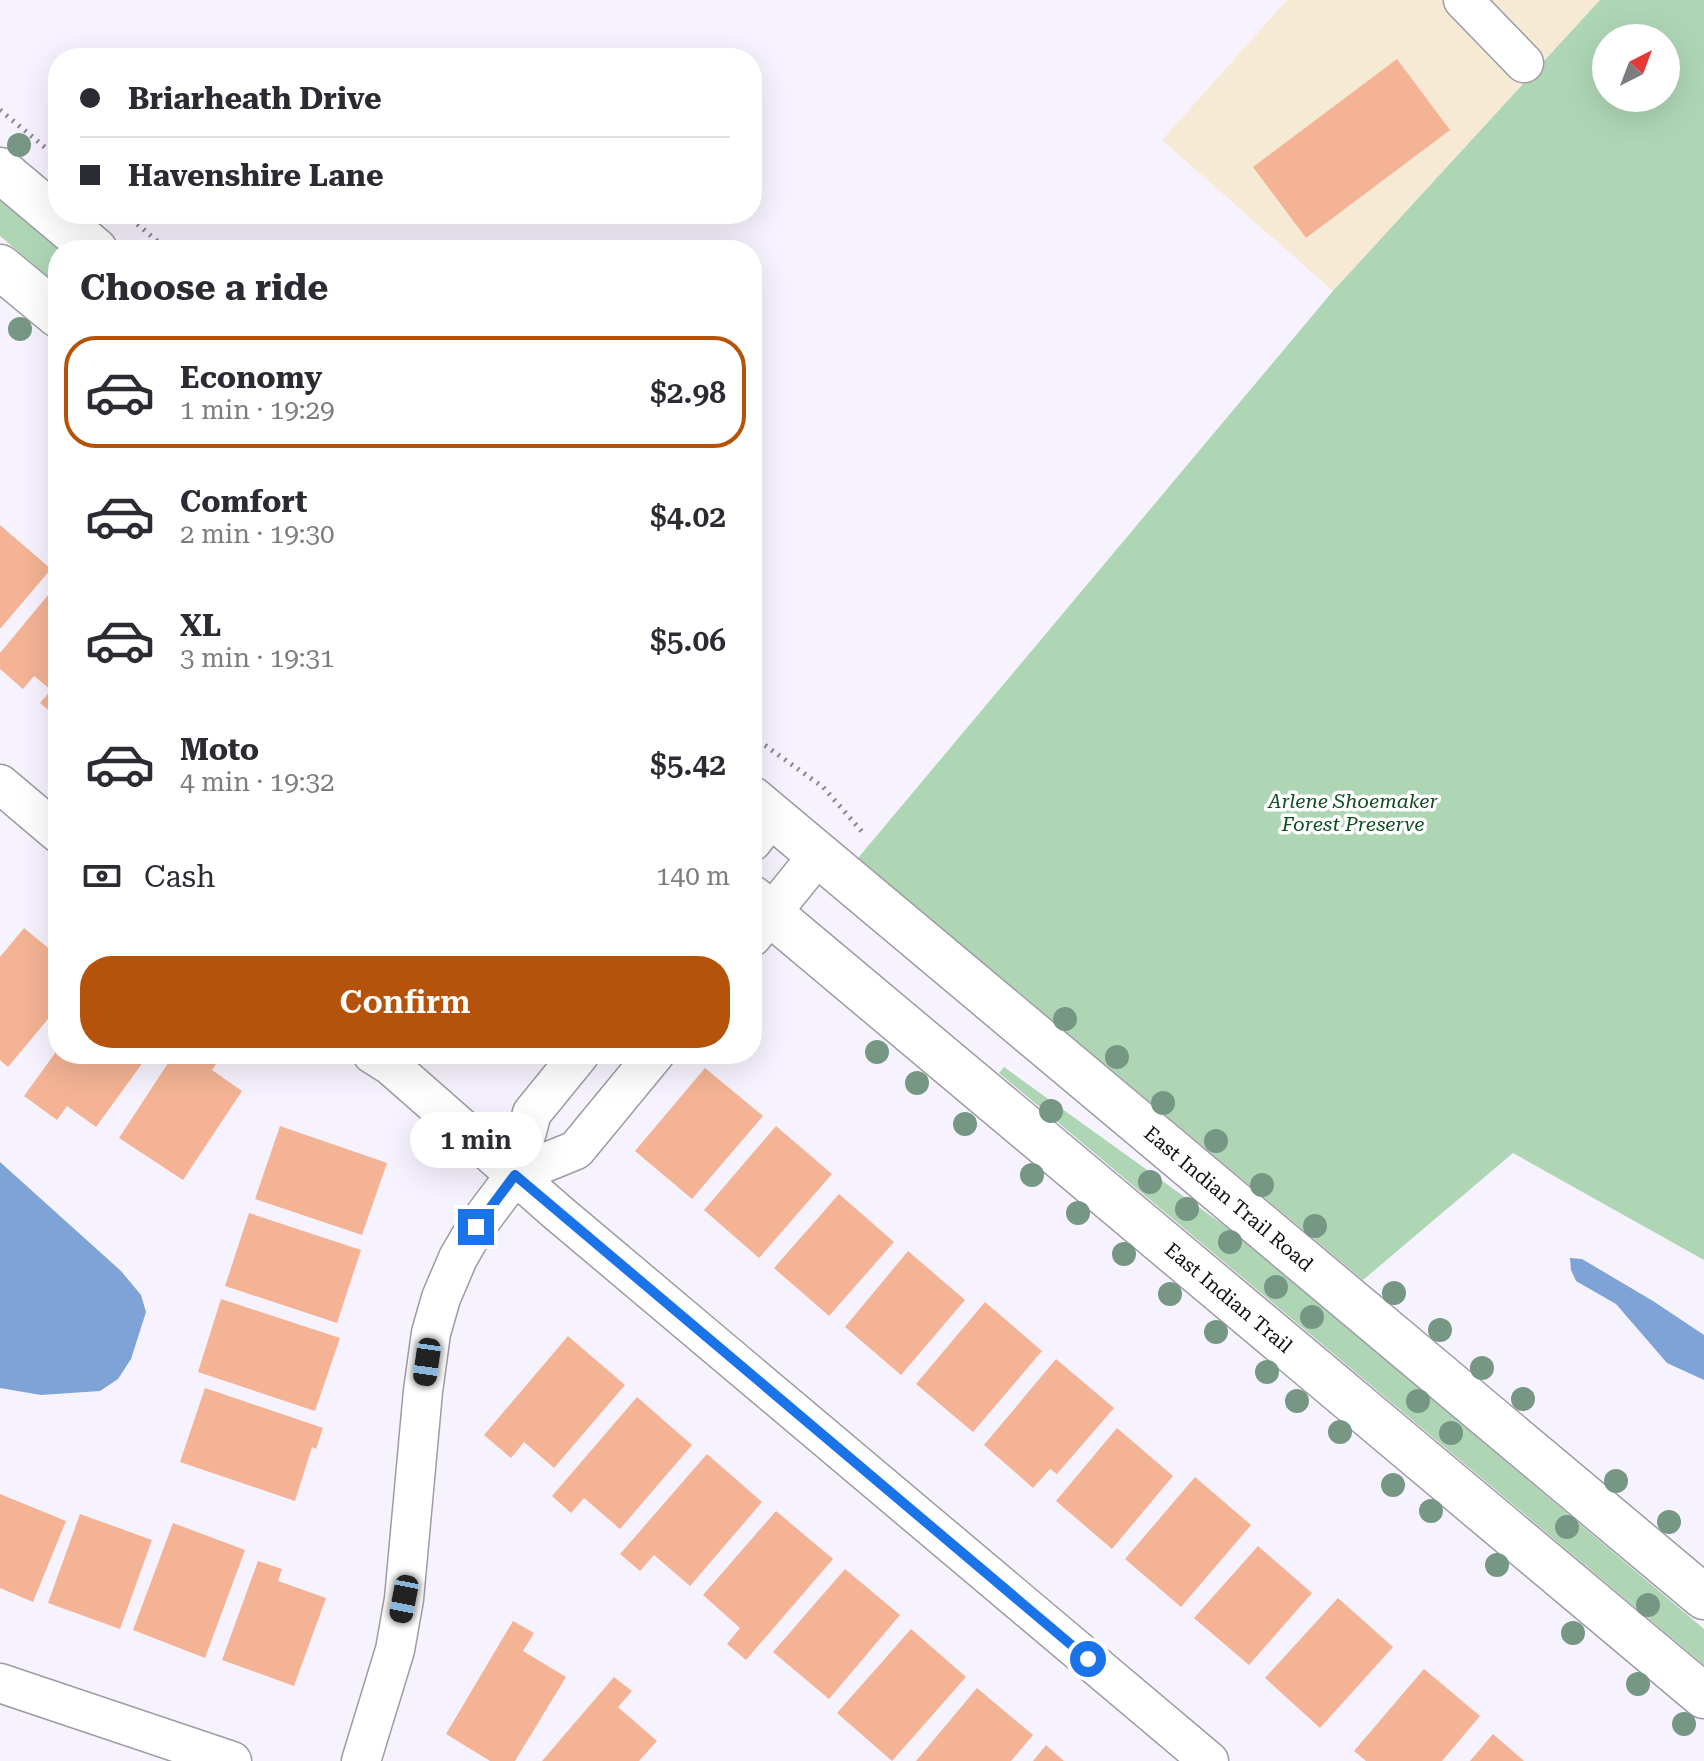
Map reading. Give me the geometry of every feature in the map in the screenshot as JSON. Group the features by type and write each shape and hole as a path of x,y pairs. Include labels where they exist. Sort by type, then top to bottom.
{"main road":[{"path":"0,170 48,210"},
{"path":"64,224 83,240"},
{"path":"0,267 48,307"},
{"name":"East Indian Trail Road","path":"762,821 819,854 1704,1597"},
{"name":"East Indian Trail","path":"762,919 1704,1696"}],"street":[{"path":"1463,0 1524,63"},
{"path":"0,784 48,825"},
{"path":"762,912 819,854"},
{"path":"388,1064 1209,1761"},
{"path":"361,1761 395,1650 404,1599 423,1391 431,1333 441,1298 458,1258 476,1227 515,1175 532,1113 572,1064"},
{"path":"515,1175 576,1150 647,1064"},
{"path":"0,1683 232,1761"}],"path":[{"path":"0,110 48,150"},
{"path":"137,224 156,240"}],"shaded area":[{"path":"1287,0 1600,0 1333,291 1162,140"}],"green space":[{"name":"Arlene Shoemaker Forest Preserve","path":"1600,0 1704,0 1704,1260 1513,1153 1363,1280 858,858 1333,291"},
{"path":"0,200 48,240 48,277 0,236"},
{"path":"1004,1067 1239,1236 1704,1629 1704,1665 999,1073"}],"water":[{"path":"0,1162 121,1271 141,1295 146,1312 131,1359 118,1379 100,1391 41,1395 0,1388"},
{"path":"1570,1258 1582,1259 1704,1335 1704,1380 1667,1363 1616,1304 1576,1281"}],"building":[{"path":"1397,59 1450,130 1306,238 1253,167"},
{"path":"0,525 48,566 48,573 0,629"},
{"path":"48,595 48,688 34,676 23,689 0,669 0,653"},
{"path":"48,694 48,710 40,703"},
{"path":"24,928 48,948 48,1019 8,1067 0,1060 0,957"},
{"path":"48,1063 142,1064 96,1127 67,1106 57,1120 24,1096"},
{"path":"167,1064 216,1064 212,1070 242,1091 183,1180 119,1138"},
{"path":"705,1068 763,1116 692,1199 635,1151"},
{"path":"280,1126 387,1163 362,1235 255,1199"},
{"path":"776,1126 832,1174 759,1258 704,1210"},
{"path":"839,1194 894,1242 829,1316 774,1268"},
{"path":"249,1213 361,1250 337,1323 225,1286"},
{"path":"908,1251 965,1300 901,1375 845,1327"},
{"path":"221,1299 340,1338 315,1411 198,1372"},
{"path":"985,1302 1042,1351 973,1432 916,1384"},
{"path":"568,1336 625,1385 554,1468 524,1442 511,1458 484,1435"},
{"path":"1056,1359 1114,1408 1057,1474 1050,1469 1033,1488 984,1445"},
{"path":"205,1388 323,1428 316,1449 312,1447 295,1501 180,1462"},
{"path":"637,1397 692,1445 620,1529 584,1498 571,1513 552,1496"},
{"path":"1117,1428 1173,1476 1112,1549 1056,1501"},
{"path":"707,1454 762,1502 690,1586 654,1555 640,1571 620,1554"},
{"path":"1195,1477 1251,1525 1181,1607 1125,1559"},
{"path":"0,1494 66,1521 33,1602 0,1588"},
{"path":"776,1511 833,1559 746,1660 727,1644 740,1628 703,1595"},
{"path":"80,1514 152,1540 120,1629 48,1603"},
{"path":"173,1523 245,1550 205,1658 133,1630"},
{"path":"1258,1546 1312,1593 1249,1665 1194,1618"},
{"path":"258,1561 282,1569 278,1581 326,1598 294,1686 222,1660"},
{"path":"845,1569 900,1615 829,1699 773,1652"},
{"path":"1338,1598 1393,1647 1320,1728 1265,1678"},
{"path":"513,1621 534,1633 523,1651 566,1677 515,1761 490,1761 446,1734"},
{"path":"911,1629 966,1677 892,1761 837,1713"},
{"path":"1424,1669 1480,1716 1442,1761 1366,1761 1354,1751"},
{"path":"614,1677 632,1691 618,1707 657,1741 639,1761 542,1761"},
{"path":"977,1688 1033,1735 1011,1761 916,1761"},
{"path":"1493,1734 1524,1761 1470,1761"},
{"path":"1046,1745 1064,1761 1033,1761"}],"route":[{"path":"476,1227 515,1175 1088,1659"}]}
